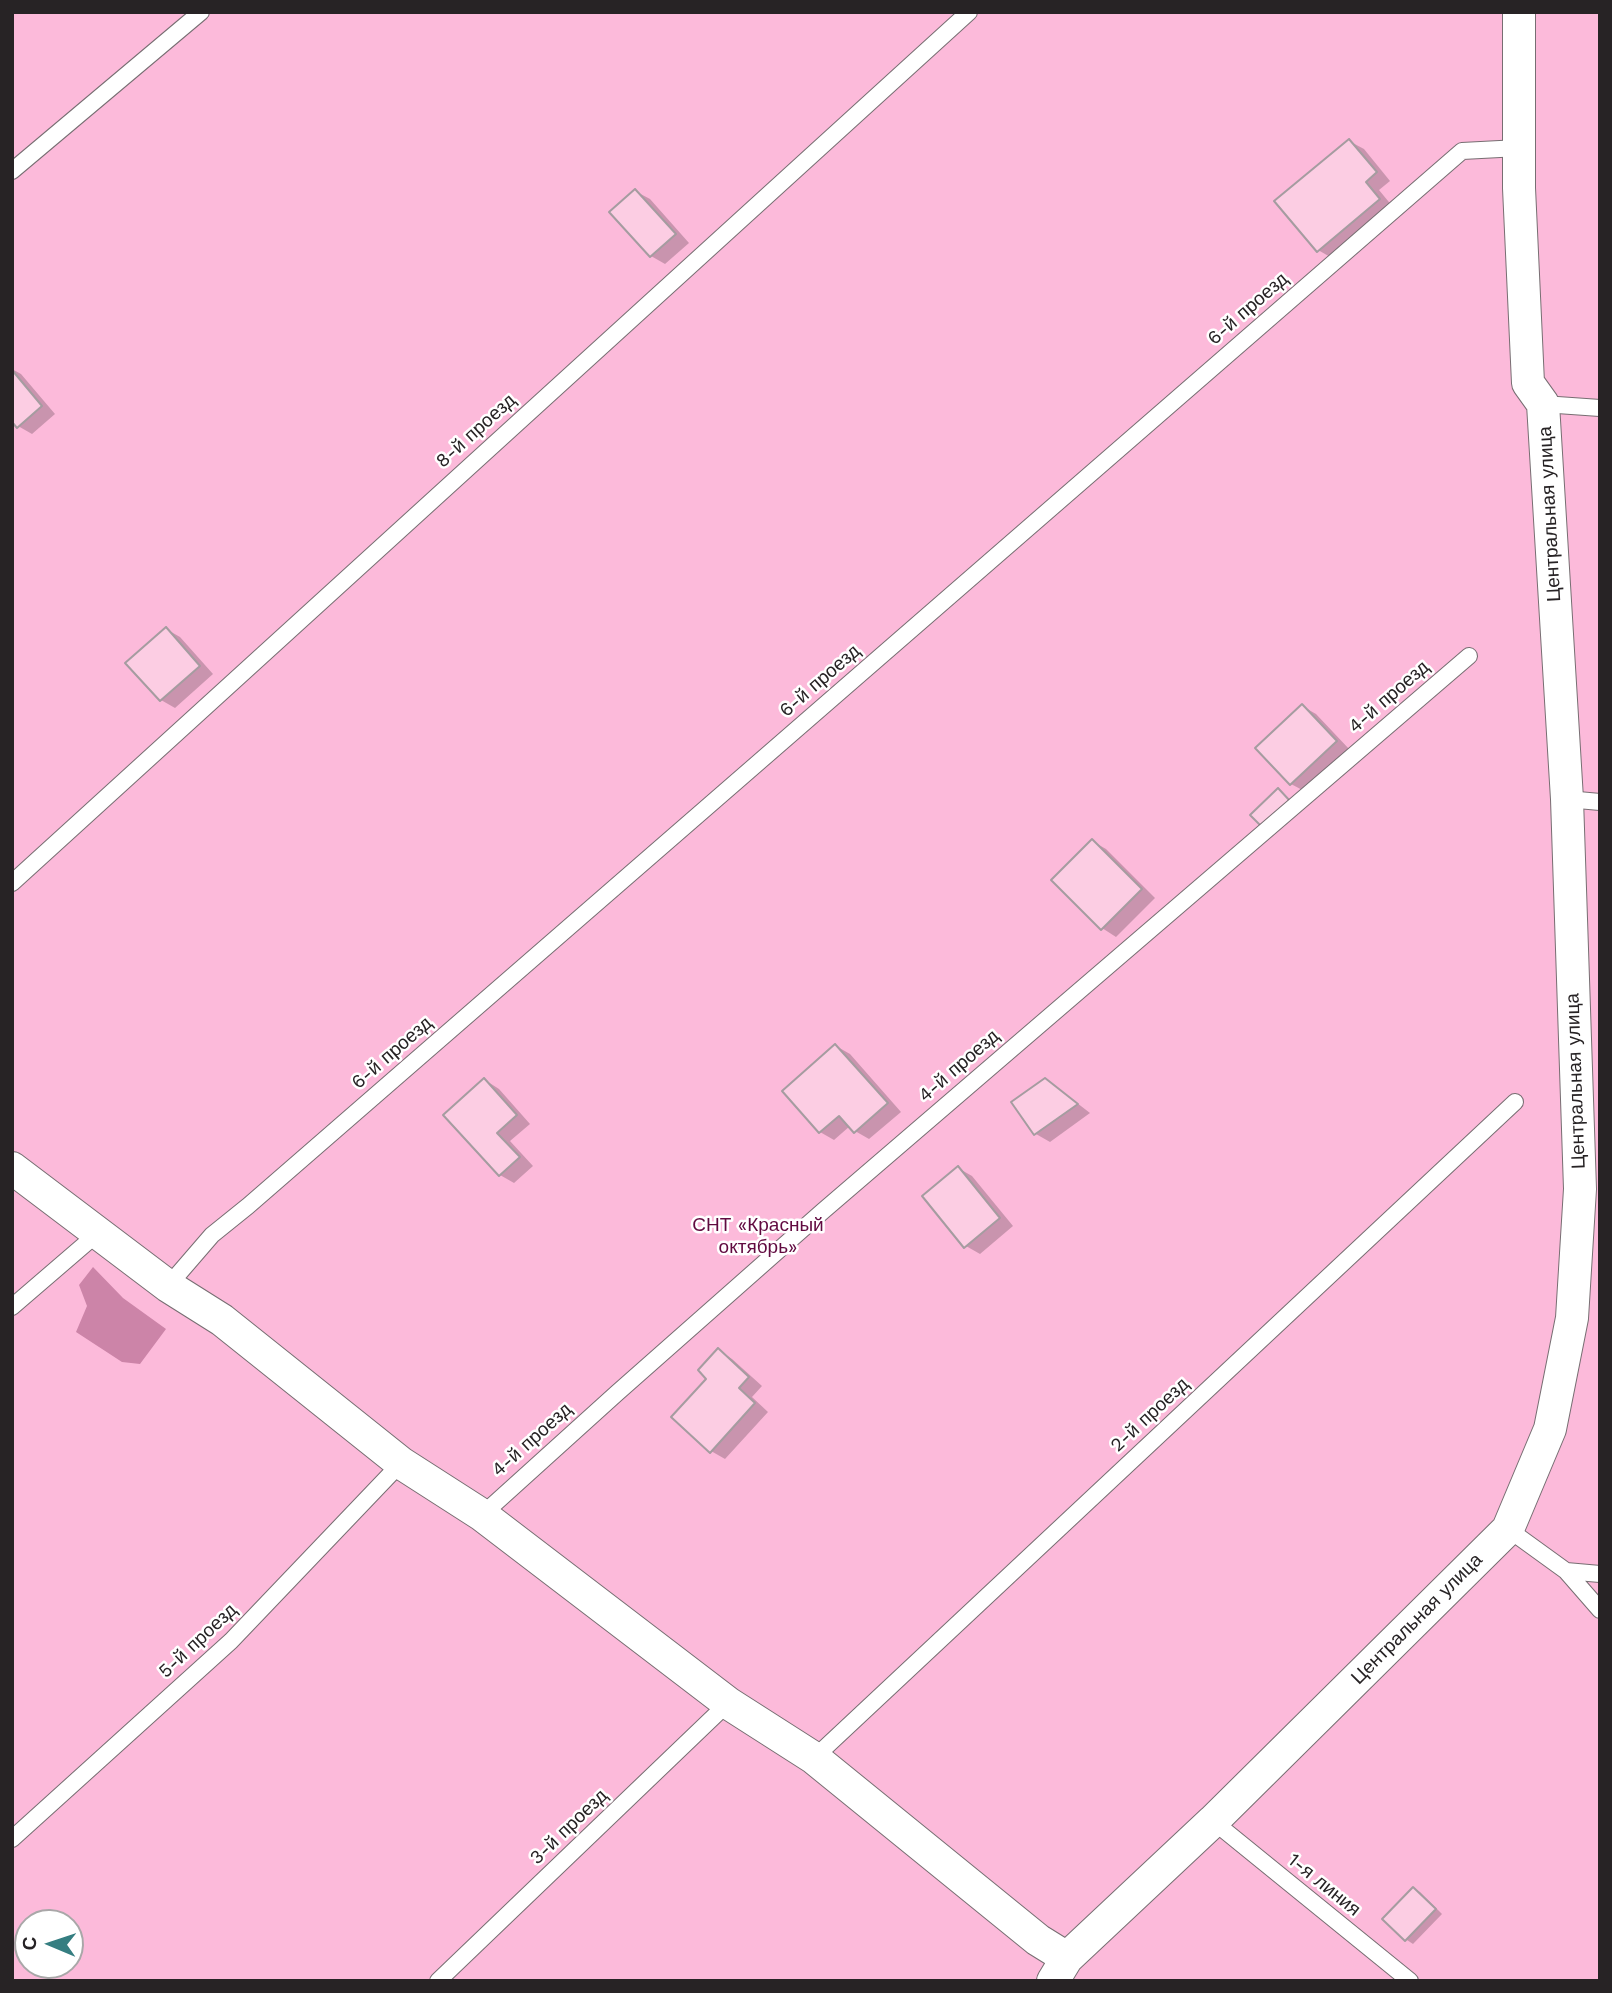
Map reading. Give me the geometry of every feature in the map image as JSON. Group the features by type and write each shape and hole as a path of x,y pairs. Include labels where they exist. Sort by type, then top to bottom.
{"street":[{"name":"Центральная улица","path":"1060,1969 1508,1529 1550,1429 1572,1318 1590,1190 1544,404 1528,383 1518,188 1519,12"},
{"path":"12,1168 168,1286 222,1320 401,1463 482,1514 728,1703 814,1758 1038,1940 1060,1969"}],"lane":[{"path":"12,171 201,12"},
{"name":"8-й проезд","path":"12,883 969,12"},
{"name":"6-й проезд","path":"168,1286 212,1235 1462,151 1519,148"},
{"path":"1544,404 1600,408"},
{"name":"4-й проезд","path":"482,1514 823,1211 1469,656"},
{"path":"1567,799 1600,802"},
{"name":"2-й проезд","path":"814,1758 1515,1102"},
{"path":"12,1307 98,1233"},
{"name":"5-й проезд","path":"12,1839 231,1641 401,1463"},
{"path":"1508,1529 1566,1571 1600,1610"},
{"path":"1566,1571 1600,1574"},
{"name":"3-й проезд","path":"438,1981 728,1703"},
{"name":"1-я линия","path":"1213,1821 1410,1981"}],"green space":[{"name":"СНТ «Красный октябрь»","path":"12,12 1600,12 1600,1981 12,1981"}],"shaded area":[{"path":"93,1267 123,1298 166,1329 140,1364 122,1362 76,1332 87,1306 79,1285"}],"building":[{"path":"1349,139 1377,172 1366,182 1380,199 1317,252 1274,201"},
{"path":"635,189 676,234 650,257 609,212"},
{"path":"12,370 42,406 17,428 12,422"},
{"path":"166,627 200,666 160,701 125,663"},
{"path":"1302,704 1337,741 1290,785 1255,748"},
{"path":"1278,788 1290,801 1263,828 1250,815"},
{"path":"1092,839 1142,889 1101,930 1051,880"},
{"path":"835,1044 888,1103 854,1133 839,1116 819,1133 782,1091"},
{"path":"484,1078 517,1115 497,1133 520,1157 499,1176 443,1115"},
{"path":"1045,1078 1078,1104 1034,1135 1011,1102"},
{"path":"958,1166 1000,1218 964,1248 922,1196"},
{"path":"718,1348 749,1377 739,1388 755,1403 710,1453 671,1417 706,1379 698,1370"},
{"path":"1413,1887 1436,1909 1405,1941 1382,1919"}]}
